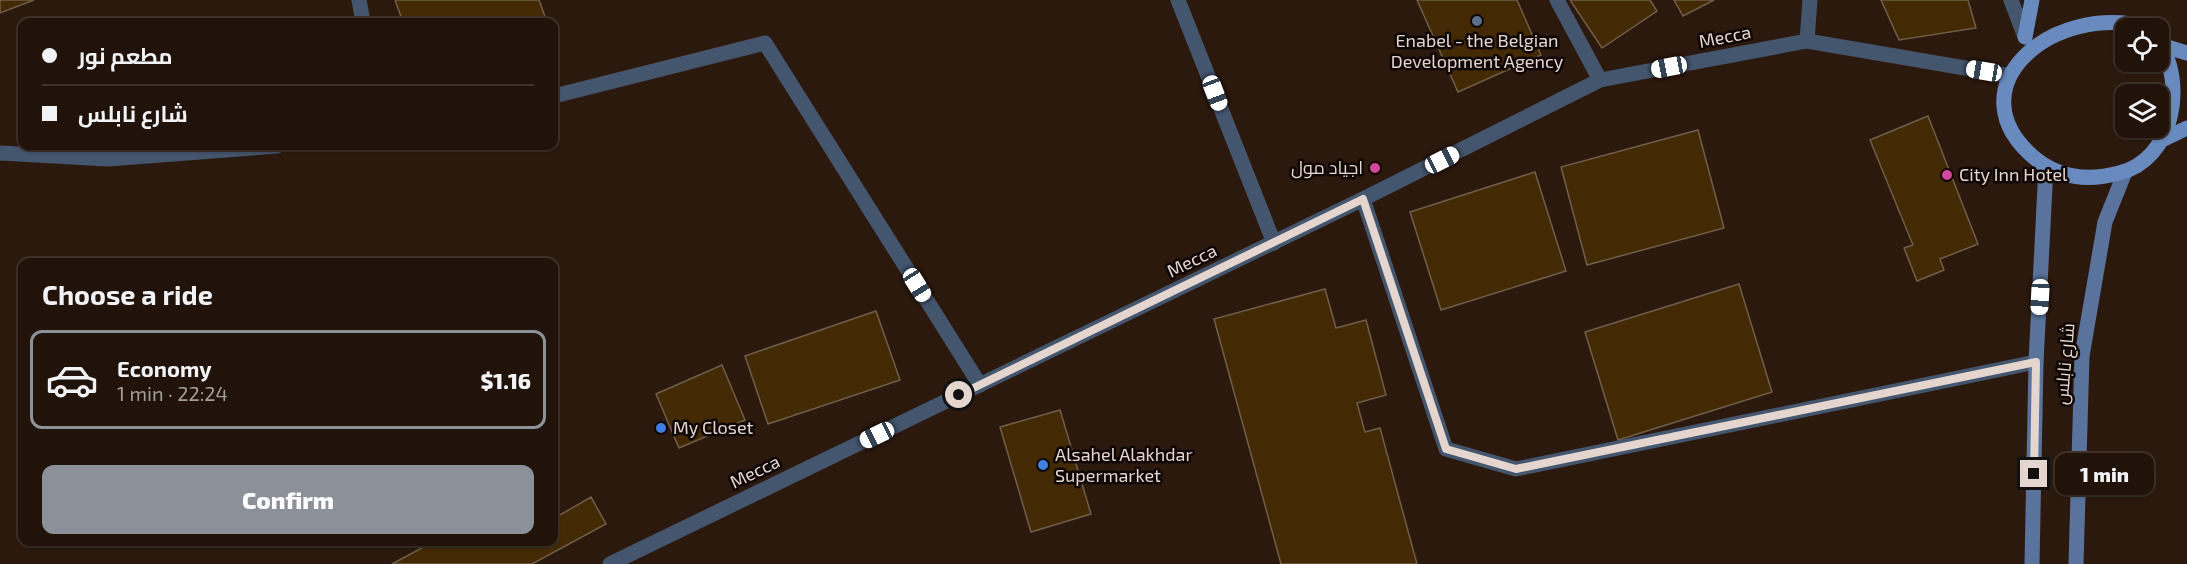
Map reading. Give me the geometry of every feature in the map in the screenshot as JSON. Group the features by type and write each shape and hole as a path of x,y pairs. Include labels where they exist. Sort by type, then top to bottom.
{"main road":[{"path":"2025,37 2032,0"},
{"path":"2112,9 2134,18"},
{"path":"2040,22 2025,37 2013,55 2006,75 2005,101 2011,127 2026,150 2046,166 2072,177 2098,178 2125,172 2147,158 2164,139 2174,116 2177,92 2174,68 2169,58"},
{"path":"2169,46 2187,53"},
{"path":"2164,139 2187,128"},
{"name":"شارع نابلس","path":"2032,564 2036,362 2046,166"},
{"name":"شارع نابلس","path":"2076,564 2082,356 2105,222 2125,172"}],"street":[{"path":"359,0 362,18"},
{"path":"1178,0 1274,243"},
{"path":"1557,0 1600,80"},
{"path":"1810,0 1807,41 2006,75"},
{"path":"2011,0 2025,37"},
{"name":"Mecca","path":"610,564 1274,243 1600,80 1807,41"},
{"path":"558,95 765,43 980,385"},
{"path":"0,153 108,159 225,150"},
{"path":"1363,199 1446,449 1516,469 2036,362"}],"building":[{"path":"0,0 34,0 0,13"},
{"path":"395,0 539,0 546,18 402,18"},
{"path":"1417,0 1517,0 1541,55 1458,92"},
{"path":"1570,0 1650,0 1657,11 1602,48"},
{"path":"1674,0 1714,0 1683,16"},
{"path":"1881,0 1968,0 1976,28 1899,40"},
{"path":"1928,116 1978,244 1940,259 1944,270 1917,281 1904,248 1913,245 1870,140"},
{"path":"1698,130 1724,228 1587,265 1561,167"},
{"path":"1535,172 1566,271 1441,310 1410,212"},
{"path":"1739,284 1772,392 1618,440 1585,332"},
{"path":"1325,289 1336,328 1366,320 1386,395 1357,403 1365,432 1380,428 1417,564 1281,564 1214,319"},
{"path":"876,311 900,380 768,424 745,356"},
{"path":"722,365 745,420 679,448 656,394"},
{"path":"1060,410 1091,514 1031,532 1000,427"},
{"path":"591,497 606,524 532,564 392,564 426,546 558,546 558,511 560,515"}],"place":[{"name":"Enabel - the Belgian Development Agency","path":"1477,21"},
{"name":"اجياد مول","path":"1375,168"},
{"name":"City Inn Hotel","path":"1947,175"},
{"name":"My Closet","path":"661,428"},
{"name":"Alsahel Alakhdar Supermarket","path":"1043,465"}],"route":[{"path":"959,395 1363,199 1446,449 1516,469 2036,362 2034,474"}]}
